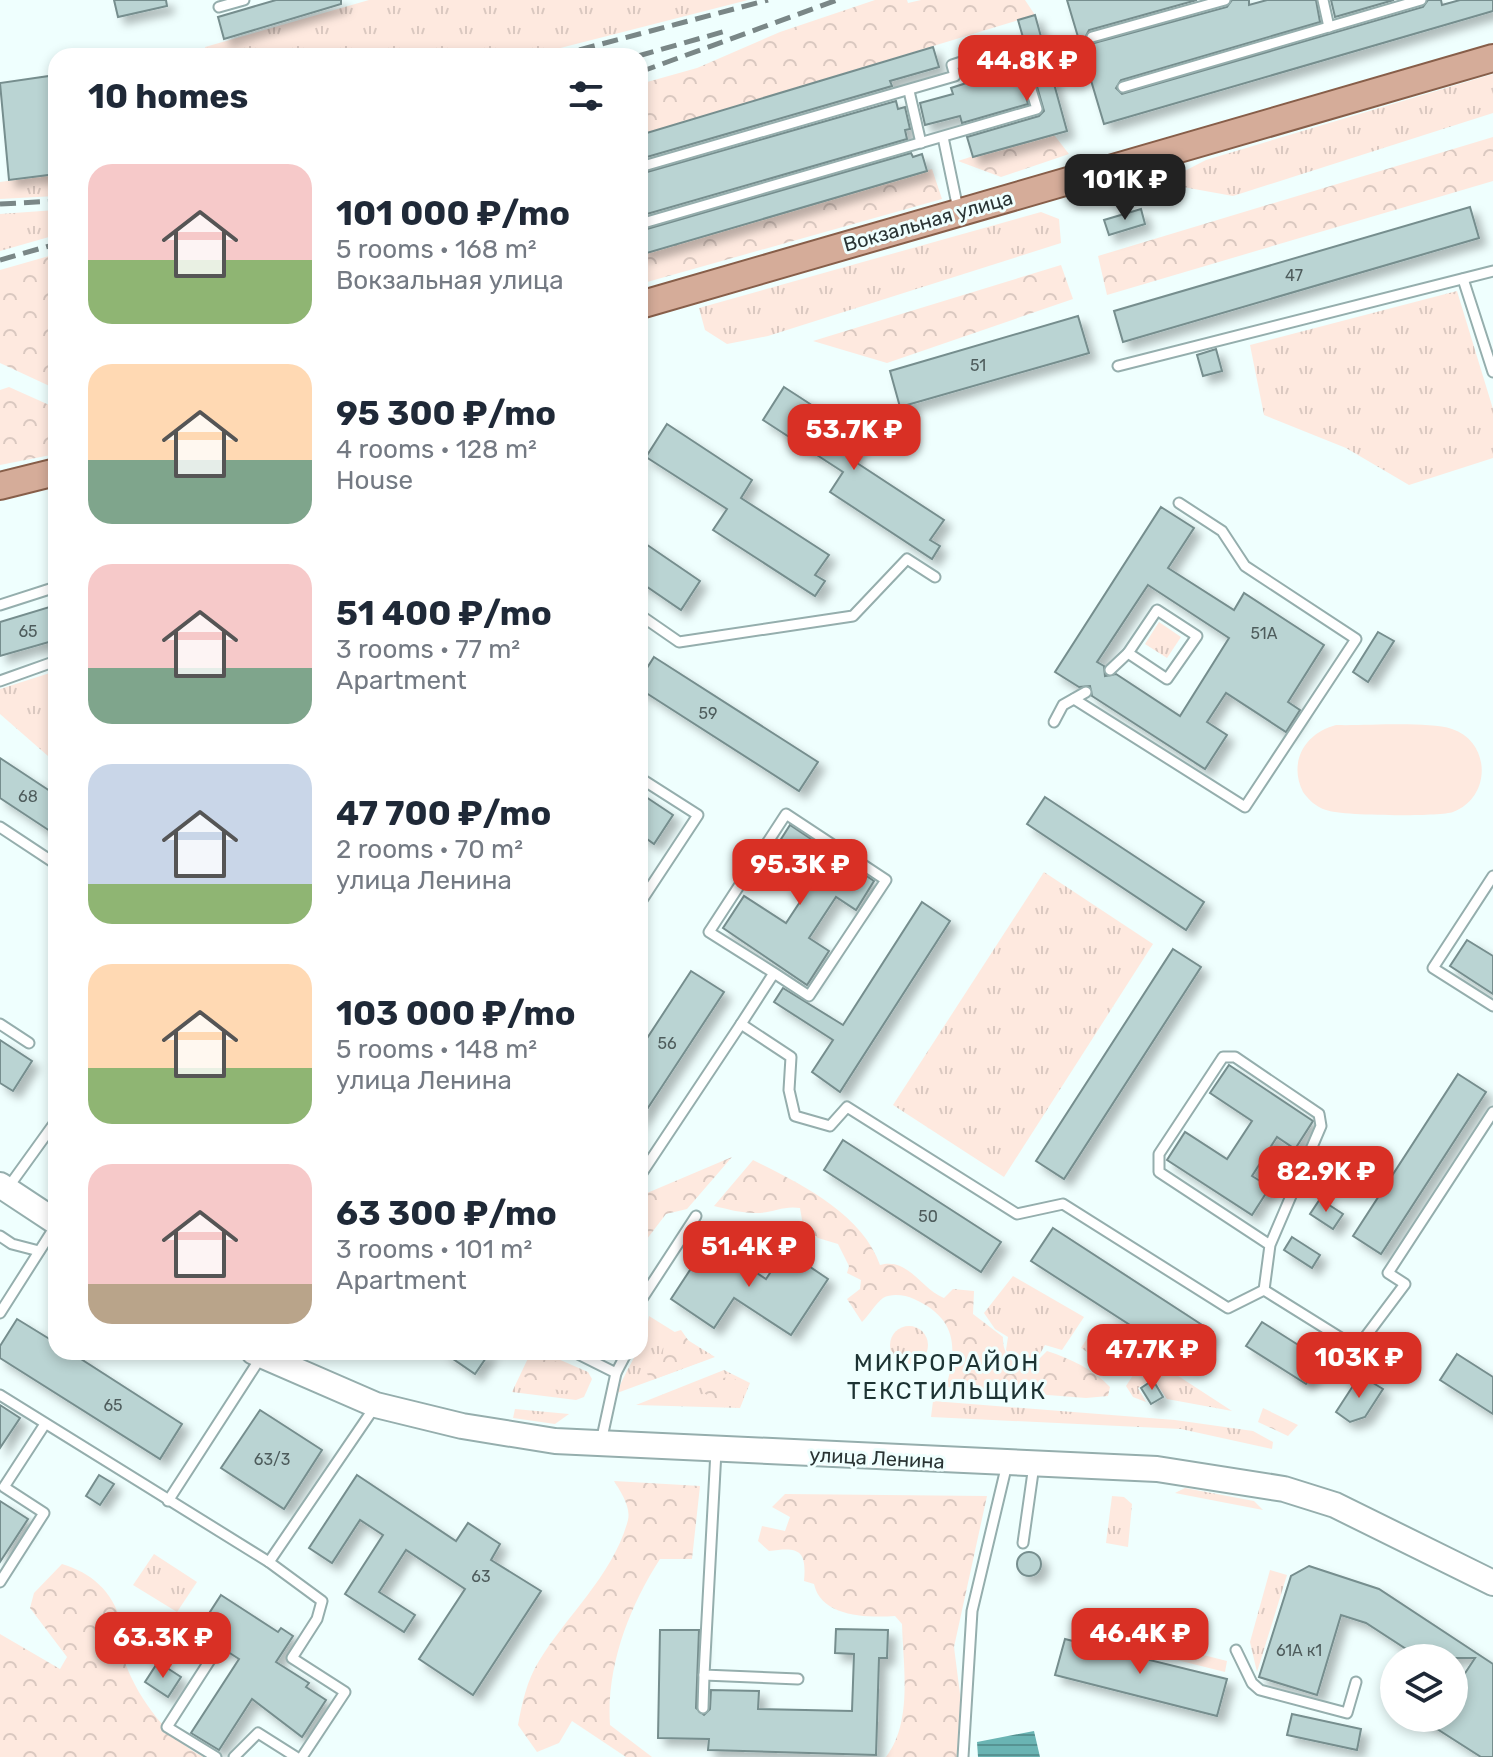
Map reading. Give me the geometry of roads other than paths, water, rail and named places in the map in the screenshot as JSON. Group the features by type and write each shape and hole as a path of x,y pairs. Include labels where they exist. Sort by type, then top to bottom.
{"main road":[{"name":"Вокзальная улица","path":"648,303 1493,58"},
{"path":"0,486 48,474"}],"street":[{"path":"4,1187 48,1218"},
{"name":"улица Ленина","path":"272,1360 376,1405 462,1426 600,1446 1157,1469 1284,1489 1335,1505 1493,1583"}],"lane":[{"path":"219,7 244,0"},
{"path":"1092,37 1225,0"},
{"path":"1323,0 1329,27"},
{"path":"1123,87 1421,0"},
{"path":"648,165 955,76 952,65 1017,44 1037,109 648,222"},
{"path":"909,91 921,143"},
{"path":"943,137 959,213"},
{"path":"1118,366 1493,271"},
{"path":"1463,279 1493,372"},
{"path":"1074,699 1245,807 1356,639 1245,566 1222,531 1179,503"},
{"path":"648,621 679,642 853,616 907,559 935,577"},
{"path":"0,605 48,590"},
{"path":"1110,670 1128,653 1157,610 1197,636 1167,679 1128,653"},
{"path":"0,681 48,664"},
{"path":"1054,722 1063,705 1086,692"},
{"path":"648,783 698,815 648,891"},
{"path":"786,814 886,880 809,996 774,973 709,932 786,814"},
{"path":"0,827 48,859"},
{"path":"1493,876 1433,968 1493,1006"},
{"path":"648,1164 774,973"},
{"path":"0,1024 29,1043"},
{"path":"741,1024 791,1057 789,1090 795,1116 830,1126 847,1107 1017,1214 1063,1204 1228,1308 1264,1290"},
{"path":"1264,1290 1270,1245 1321,1126 1319,1114 1235,1057 1223,1057 1159,1154 1159,1172 1270,1245"},
{"path":"1264,1290 1357,1348 1405,1284 1388,1273 1493,1112"},
{"path":"4,1187 48,1131"},
{"path":"648,1290 696,1216"},
{"path":"0,1236 12,1244 39,1251"},
{"path":"0,1313 48,1237"},
{"path":"168,1501 254,1360"},
{"path":"590,1360 616,1373"},
{"path":"600,1446 616,1373 623,1360"},
{"path":"0,1395 269,1562 322,1601 317,1619 292,1658 345,1692 302,1757"},
{"path":"269,1562 376,1405"},
{"path":"0,1582 44,1513 4,1487 45,1424"},
{"path":"703,1708 716,1451"},
{"path":"963,1757 972,1611 1007,1464"},
{"path":"1023,1543 1034,1465"},
{"path":"1236,1650 1252,1683 1260,1690 1347,1713 1356,1682"},
{"path":"212,1657 167,1727 216,1757"},
{"path":"704,1675 798,1679"},
{"path":"234,1757 258,1733 296,1757"}],"water":[{"path":"1034,1731 1040,1757 978,1757 977,1742"}],"railway":[{"path":"586,48 768,0"},
{"path":"648,69 837,0"},
{"path":"648,53 726,31"},
{"path":"0,204 48,201"},
{"path":"0,260 48,246"}],"district":[{"name":"МИКРОРАЙОН ТЕКСТИЛЬЩИК","path":"947,1377"}]}
